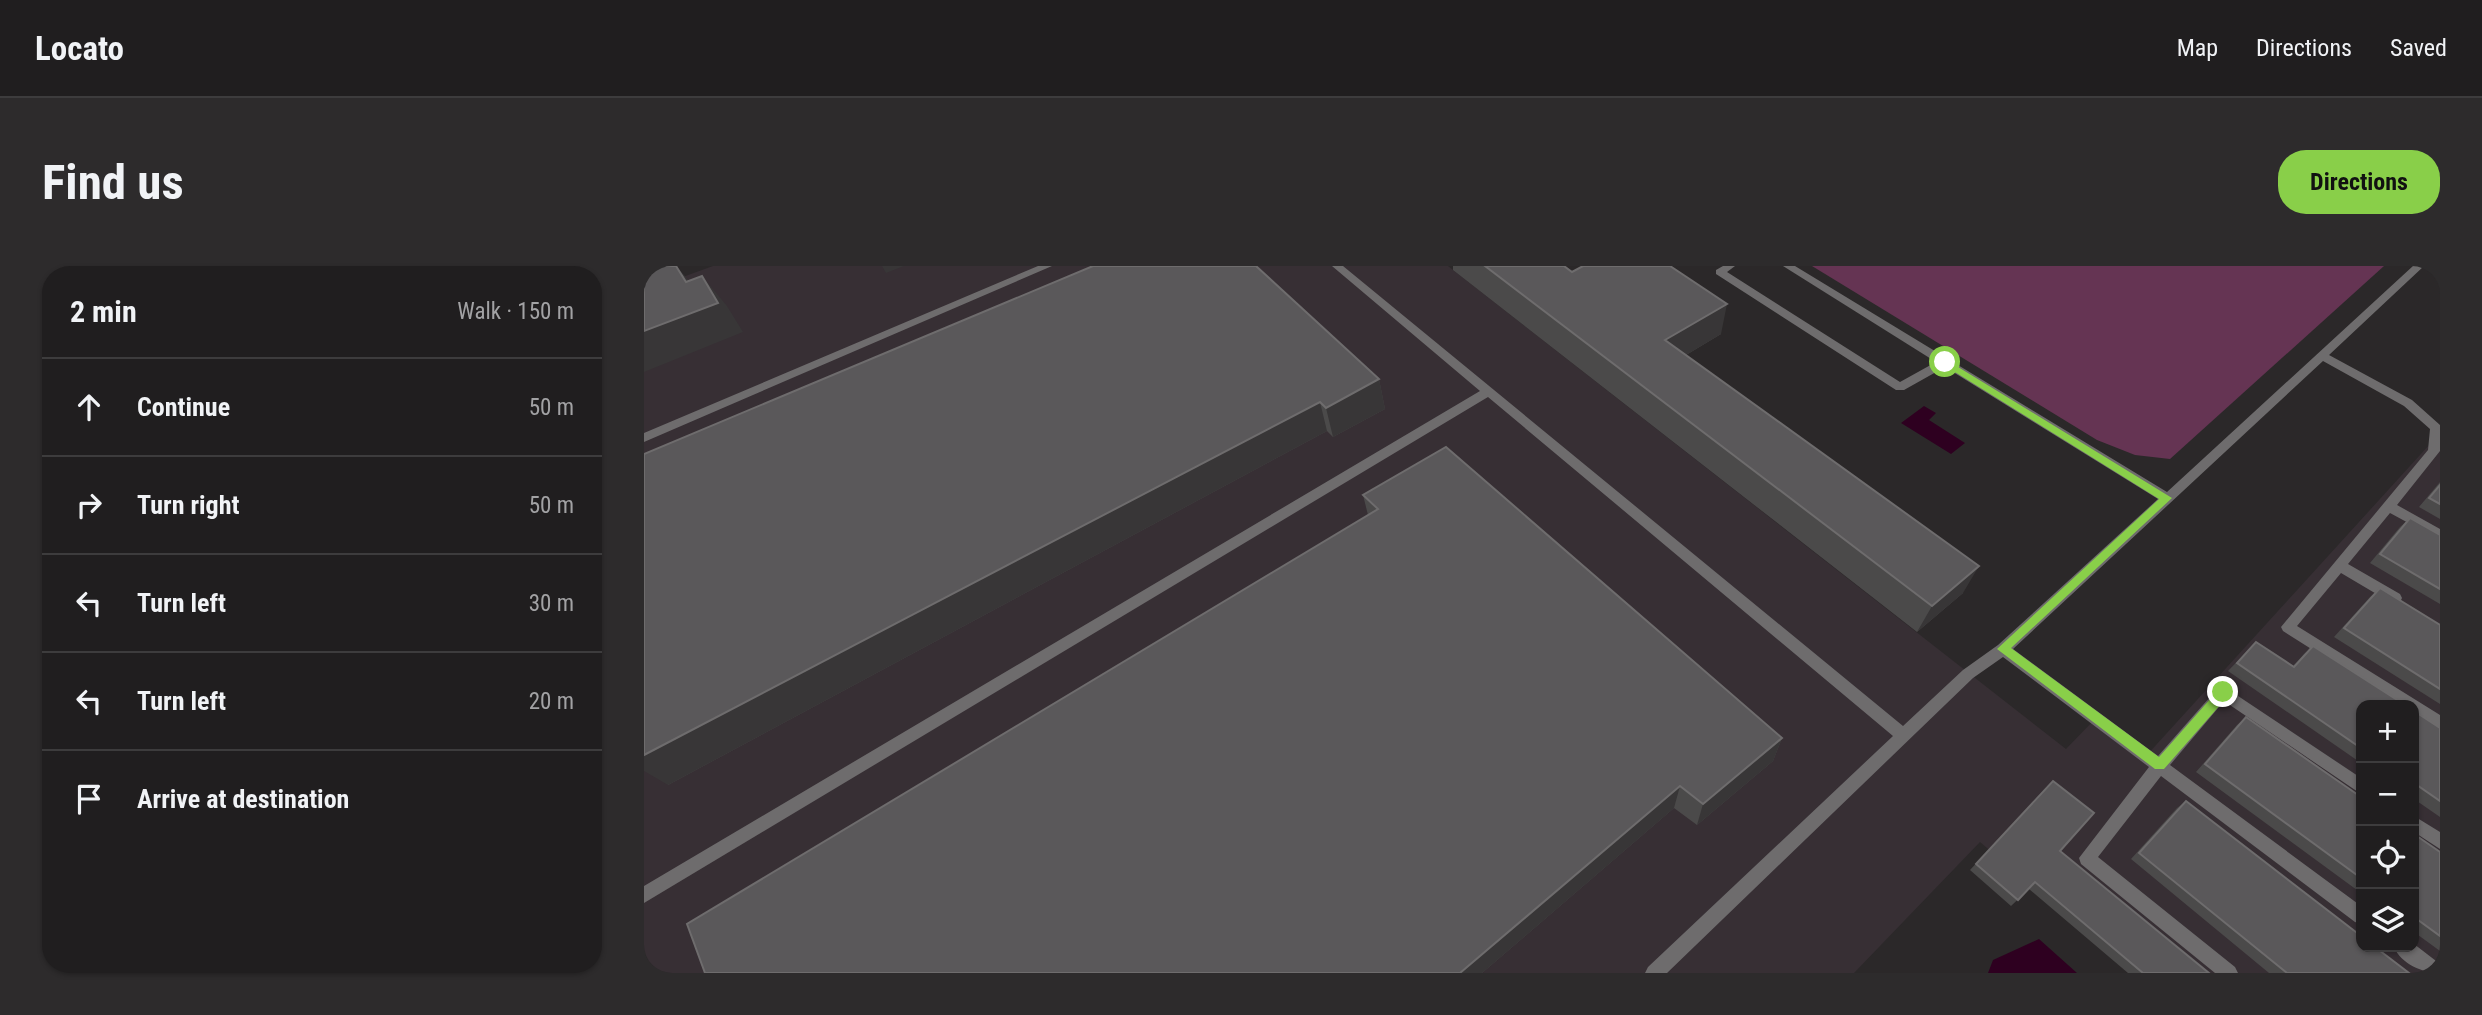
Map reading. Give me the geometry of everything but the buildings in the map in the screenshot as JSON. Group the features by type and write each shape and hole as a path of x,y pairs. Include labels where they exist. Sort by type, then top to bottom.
{"lane":[{"path":"644,438 1047,266"},
{"path":"1337,266 1903,736"},
{"path":"1730,266 1720,272 1900,387 1945,362"},
{"path":"1788,266 2167,498"},
{"path":"1654,973 1968,674 2003,649 2419,266"},
{"path":"2320,355 2408,403 2435,428 2437,453 2388,506 2288,627 2404,700"},
{"path":"644,895 1488,392"},
{"path":"2388,506 2440,535"},
{"path":"2339,565 2406,605"},
{"path":"2003,649 2356,912"},
{"path":"2230,973 2087,858 2160,765 2223,692 2356,784"},
{"path":"2419,710 2440,723"},
{"path":"2418,826 2440,841"},
{"path":"2410,952 2438,973"}],"path":[{"path":"644,272 660,266"}],"shaded area":[{"path":"713,266 1448,266 2066,749 2096,718 2146,756 2440,433 2440,973 2133,973 1980,842 1854,973 644,973 644,291"},
{"path":"1812,266 2384,266 2170,459 2135,455 2097,440"},
{"path":"1924,406 1936,413 1929,420 1965,443 1951,454 1901,423"},
{"path":"2039,939 2077,973 1988,973 1993,960"}],"route":[{"path":"1945,362 2167,498 2003,649 2160,765 2223,692"}]}
